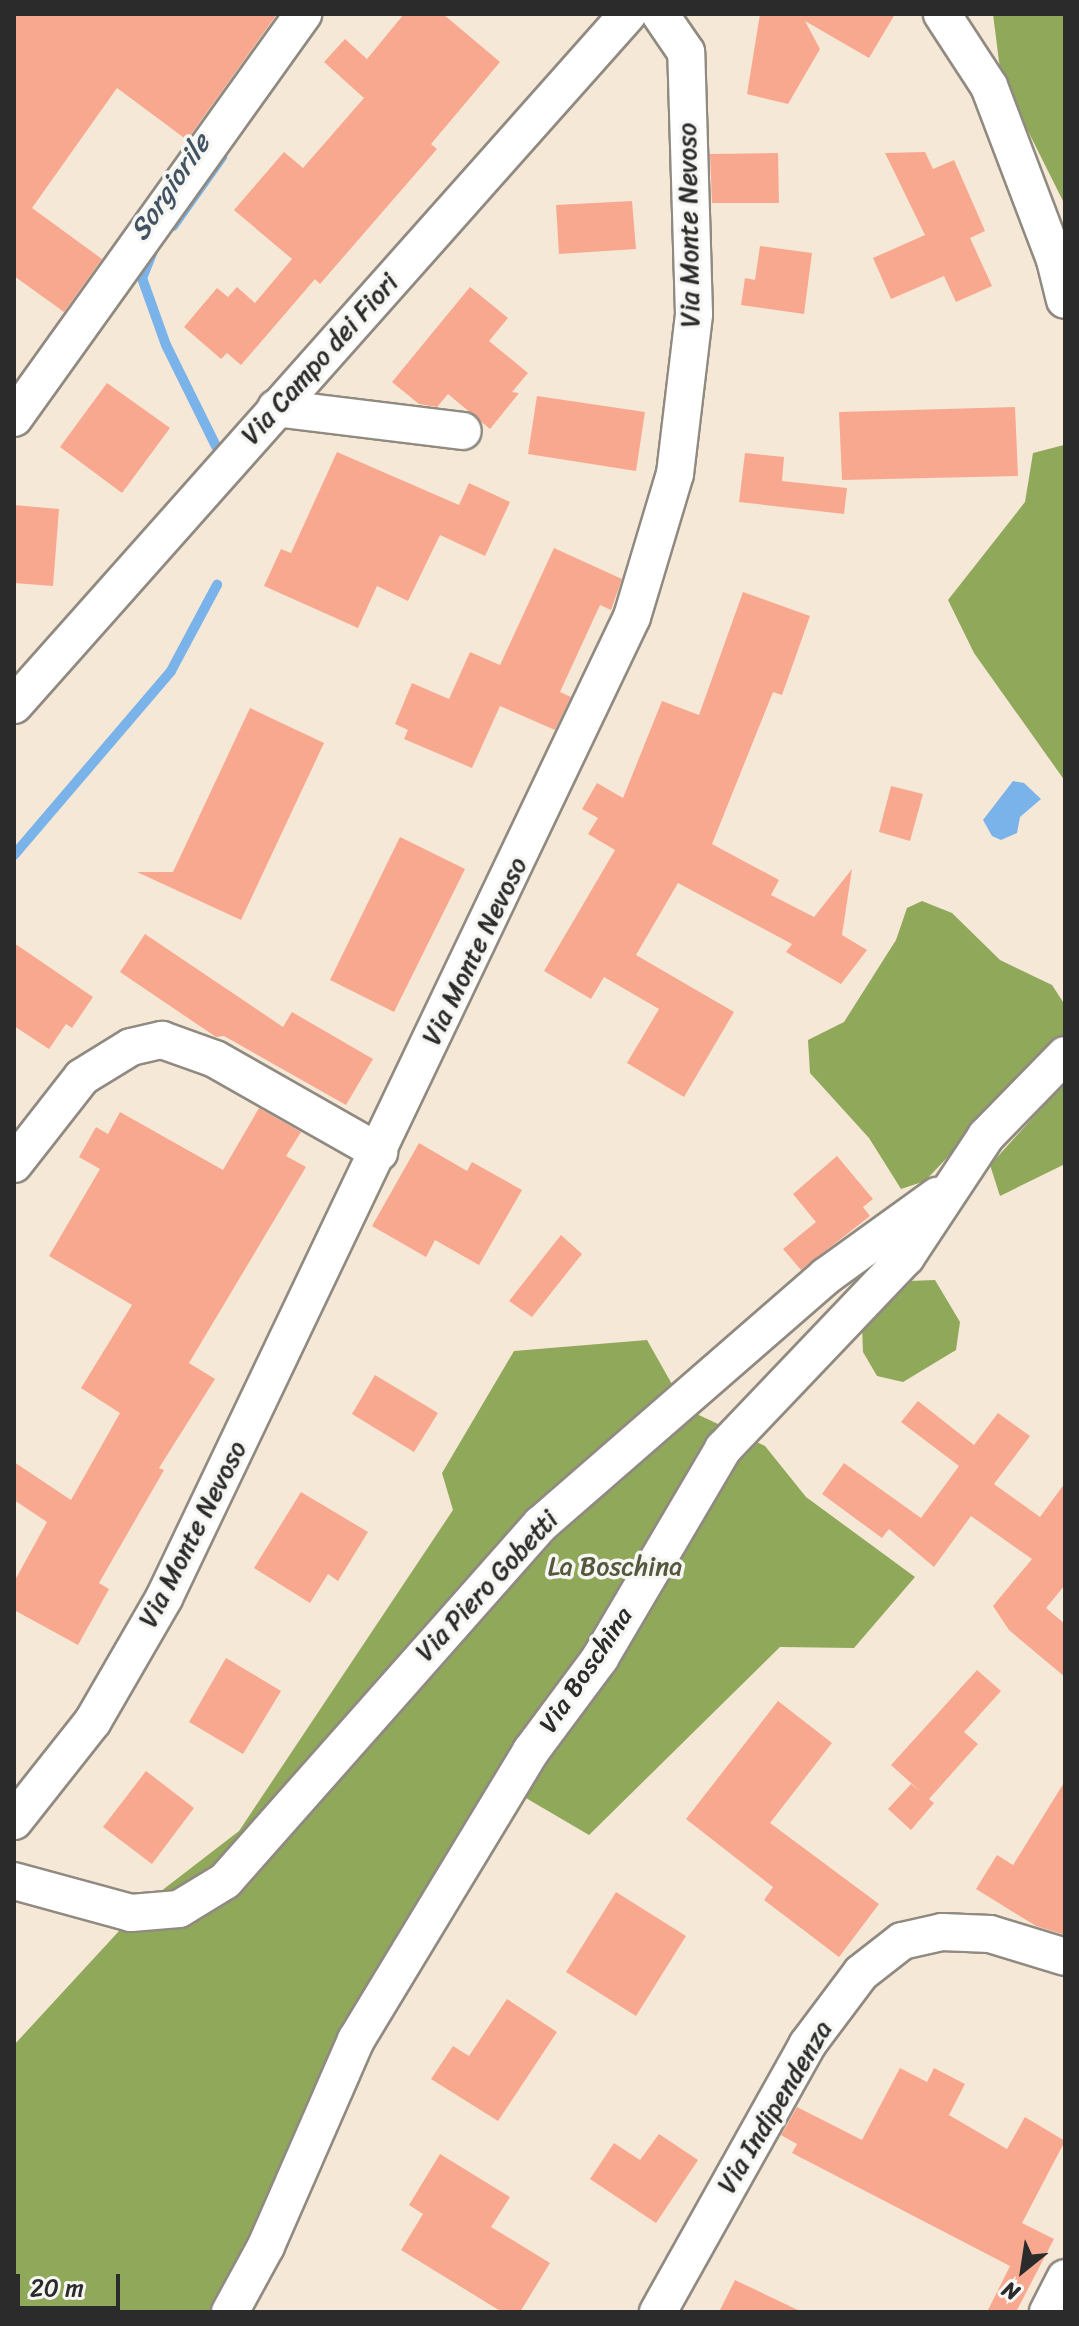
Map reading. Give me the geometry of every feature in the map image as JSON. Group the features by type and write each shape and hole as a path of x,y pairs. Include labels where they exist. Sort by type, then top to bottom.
{"street":[{"path":"14,418 303,14"},
{"name":"Via Campo dei Fiori","path":"14,705 628,14"},
{"name":"Via Monte Nevoso","path":"14,1821 93,1721 164,1598 632,617 675,474 694,314 686,52 660,14"},
{"path":"943,14 989,86 1055,260 1065,300"},
{"path":"276,408 463,431"},
{"path":"14,1164 82,1077 131,1047 162,1040 215,1059 379,1152"},
{"name":"Via Boschina","path":"230,2312 266,2246 356,2040 531,1751 600,1658 723,1449 906,1257 986,1136 1065,1055"},
{"name":"Via Piero Gobetti","path":"14,1881 131,1913 179,1909 225,1881 541,1524 826,1276 955,1184"},
{"name":"Via Indipendenza","path":"658,2312 807,2045 861,1973 902,1941 942,1932 990,1934 1054,1958 1065,1957"},
{"path":"1048,2312 1065,2278"}],"green space":[{"path":"993,14 1065,14 1065,205 1001,77"},
{"path":"1064,445 1065,781 974,653 948,600 1025,502 1033,453"},
{"path":"922,901 952,913 1000,960 1052,985 1065,1005 1065,1033 925,1181 901,1189 869,1138 810,1073 808,1040 844,1022 896,940 907,908"},
{"path":"1065,1082 1065,1164 1000,1196 990,1165"},
{"path":"935,1280 960,1322 956,1350 903,1382 877,1376 863,1352 862,1326 909,1281"},
{"name":"La Boschina","path":"647,1340 686,1409 765,1446 806,1497 915,1577 854,1648 780,1647 589,1835 497,1781 338,2037 240,2264 211,2312 14,2312 14,2045 143,1905 239,1831 453,1510 442,1473 514,1351"}],"water":[{"path":"1013,781 1024,783 1041,799 1020,817 1017,833 1001,840 992,836 983,820"}],"building":[{"path":"14,14 277,14 187,140 117,88 32,208 102,259 64,312 14,276"},
{"path":"404,14 443,14 500,62 431,144 437,149 320,284 315,279 241,365 227,353 221,359 184,327 217,288 228,297 237,287 255,303 292,259 234,210 284,152 303,168 364,98 324,62 345,39 367,59"},
{"path":"760,14 895,14 869,58 805,21 820,49 788,104 747,94"},
{"path":"925,152 933,169 954,160 985,231 970,238 992,286 956,302 944,276 891,299 873,258 925,235 885,153"},
{"path":"778,153 779,203 712,203 710,154"},
{"path":"632,201 636,249 559,254 556,205"},
{"path":"760,246 812,253 804,314 741,305 745,278 755,280"},
{"path":"470,287 508,318 489,341 528,373 512,392 519,393 490,429 448,394 437,407 419,404 392,382"},
{"path":"107,383 170,428 122,493 60,447"},
{"path":"537,396 645,412 636,471 528,454"},
{"path":"1015,407 1018,476 842,480 839,412"},
{"path":"337,452 459,505 469,483 510,502 485,556 440,535 408,601 377,586 358,628 264,586 281,549 291,553"},
{"path":"745,453 784,457 782,481 847,488 844,514 739,502"},
{"path":"14,505 59,509 53,586 14,583"},
{"path":"554,548 622,579 611,610 600,605 560,692 571,697 555,730 500,706 472,768 404,739 408,730 395,724 412,683 449,699 470,652 500,665"},
{"path":"743,592 810,616 782,695 773,692 712,844 779,880 771,895 814,917 852,869 842,935 867,950 841,984 786,952 792,944 678,883 636,955 734,1012 684,1097 627,1063 659,1009 604,977 591,999 544,971 615,850 588,834 598,818 582,809 597,783 623,798 662,701 699,715"},
{"path":"250,708 324,743 241,920 137,872 173,872"},
{"path":"891,786 923,794 910,841 879,832"},
{"path":"400,837 465,869 394,1012 330,980"},
{"path":"145,934 283,1027 292,1012 373,1059 346,1105 224,1036 216,1037 120,972"},
{"path":"14,943 93,997 72,1028 66,1024 49,1049 14,1026"},
{"path":"259,1108 301,1132 286,1156 306,1167 189,1363 215,1379 159,1468 164,1470 99,1583 109,1589 78,1645 14,1610 14,1582 47,1522 14,1500 14,1462 71,1500 120,1413 81,1388 132,1305 49,1256 100,1169 79,1157 96,1127 108,1134 120,1112 223,1170"},
{"path":"419,1143 467,1171 472,1162 522,1190 479,1265 435,1240 426,1257 372,1226"},
{"path":"837,1156 873,1199 863,1207 870,1216 801,1270 783,1249 816,1222 793,1194"},
{"path":"561,1235 582,1254 532,1317 509,1301"},
{"path":"375,1375 438,1413 414,1452 352,1414"},
{"path":"918,1401 974,1445 998,1413 1030,1436 994,1484 1040,1517 1065,1483 1065,1585 1046,1608 1065,1624 1065,1677 1009,1630 993,1606 1032,1559 971,1516 934,1567 889,1529 882,1538 822,1494 844,1463 921,1518 959,1466 901,1422"},
{"path":"301,1492 368,1532 338,1581 328,1574 310,1603 254,1568"},
{"path":"226,1658 281,1691 243,1754 189,1722"},
{"path":"977,1670 1001,1691 964,1732 978,1744 929,1799 934,1803 911,1830 888,1809 911,1784 921,1792 891,1765"},
{"path":"778,1701 832,1743 770,1823 879,1904 839,1957 764,1900 773,1887 686,1819"},
{"path":"146,1771 194,1808 152,1864 103,1827"},
{"path":"1065,1781 1065,1935 1036,1926 976,1889 997,1855 1013,1865"},
{"path":"616,1892 686,1936 636,2016 566,1972"},
{"path":"507,1999 557,2032 498,2121 431,2079 453,2046 469,2056"},
{"path":"900,2068 927,2082 934,2068 965,2084 949,2115 1007,2149 1025,2117 1065,2141 1022,2223 1054,2239 1016,2312 987,2312 1010,2266 792,2153 797,2144 781,2135 797,2107 862,2140"},
{"path":"659,2134 698,2160 656,2223 590,2179 614,2143 640,2160"},
{"path":"440,2154 510,2197 491,2227 550,2263 520,2312 502,2312 401,2250 423,2214 409,2205"},
{"path":"735,2280 802,2312 719,2312"}],"waterway":[{"name":"Sorgiorile","path":"173,226 222,157"},
{"name":"Sorgiorile","path":"153,251 142,278 166,345 216,446"},
{"name":"Sorgiorile","path":"14,855 171,671 217,585"}]}
